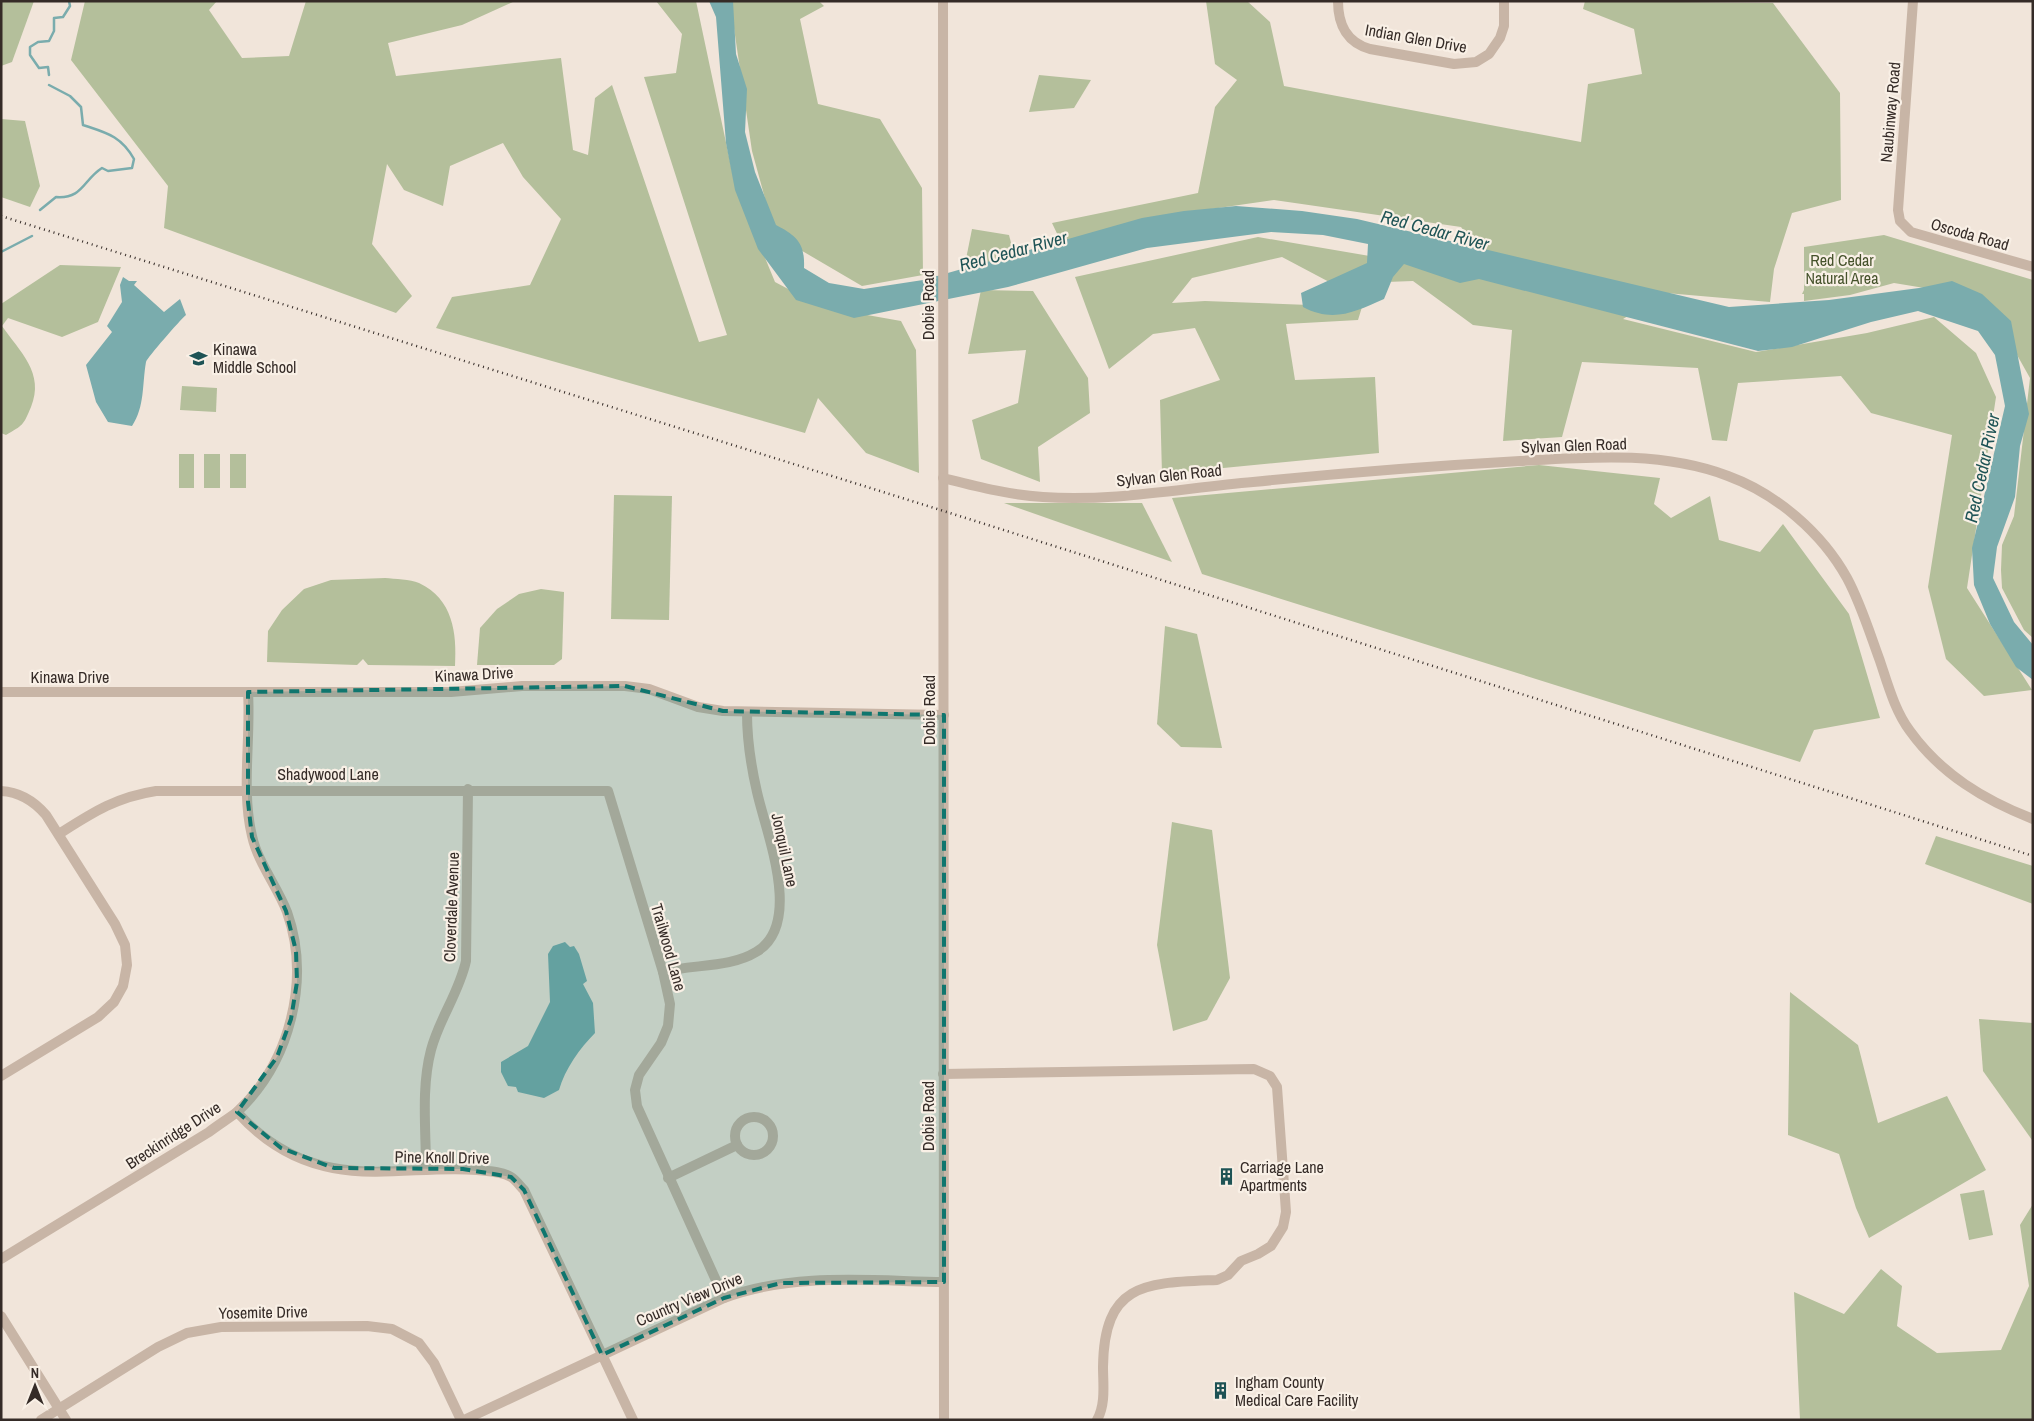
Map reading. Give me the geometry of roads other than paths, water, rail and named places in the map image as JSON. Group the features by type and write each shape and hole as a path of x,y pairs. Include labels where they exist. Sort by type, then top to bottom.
{"street":[{"name":"Dobie Road","path":"943,1 944,1420"},
{"name":"Indian Glen Drive","path":"1338,1 1341,24 1348,37 1356,44 1370,49 1459,64 1481,60 1494,49 1504,26 1504,1"},
{"name":"Naubinway Road","path":"1902,225 1898,210 1913,1"},
{"name":"Oscoda Road","path":"1902,225 1911,232 2033,267"},
{"name":"Sylvan Glen Road","path":"943,478 1022,495 1075,498 1139,494 1352,472 1451,464 1628,457 1693,464 1729,476 1760,490 1792,514 1820,540 1848,580 1892,696 1908,729 1947,772 1972,790 2033,819"},
{"name":"Kinawa Drive","path":"1,692 451,692 522,686 625,686 649,689 698,707 748,713 944,715"},
{"name":"Breckinridge Drive","path":"1,1259 209,1132 236,1112 268,1072 277,1056 291,1019 297,982 296,951 286,911 252,837 247,790 248,692"},
{"name":"Jonquil Lane","path":"663,972 743,959 758,952 768,941 776,927 780,893 752,767 748,742 748,713"},
{"name":"Shadywood Lane","path":"59,834 103,805 134,794 156,791 468,789 608,791"},
{"name":"Cloverdale Avenue","path":"426,1169 426,1083 431,1052 441,1022 462,979 467,954 468,789"},
{"path":"1,791 16,793 34,802 59,834 115,924 125,945 127,965 123,986 114,1002 98,1017 1,1076"},
{"name":"Trailwood Lane","path":"608,791 663,972 670,1004 668,1026 661,1043 639,1075 635,1090 637,1106 724,1298"},
{"path":"943,1074 1254,1069 1270,1076 1277,1087 1286,1212 1280,1234 1265,1251 1241,1261 1225,1277 1217,1280 1153,1284 1137,1290 1122,1301 1111,1316 1105,1333 1103,1403 1097,1420"},
{"name":"Pine Knoll Drive","path":"236,1112 261,1136 304,1160 334,1168 384,1171 426,1169 494,1172 511,1177 524,1190 633,1420"},
{"path":"668,1178 737,1145"},
{"name":"Country View Drive","path":"462,1420 724,1298 758,1287 808,1281 944,1282"},
{"path":"1,1316 66,1420"},
{"name":"Yosemite Drive","path":"41,1420 158,1347 187,1333 221,1327 366,1326 392,1329 419,1343 434,1364 462,1420"}],"water":[{"path":"709,1 733,1 736,54 747,89 745,132 755,172 776,225 798,241 803,252 804,268 829,283 864,289 923,280 1142,218 1184,211 1236,206 1302,211 1357,219 1729,307 1829,300 1919,288 1952,281 1982,294 2011,321 2029,414 2020,446 2015,497 1997,547 1993,578 2014,622 2033,645 2033,680 2016,667 1990,624 1974,585 1972,548 2005,406 1995,355 1978,331 1918,311 1871,322 1792,347 1758,351 1479,279 1460,283 1404,264 1393,277 1384,299 1344,314 1324,314 1303,307 1301,293 1367,263 1368,244 1323,235 1271,232 1147,248 1008,287 854,318 796,300 758,249 735,190 726,143 716,17"},
{"path":"123,277 129,281 137,281 134,285 164,312 180,299 186,315 146,362 141,403 132,426 108,422 96,402 86,365 112,332 107,326 122,302 120,285"},
{"path":"565,942 570,947 574,946 579,954 587,981 583,984 593,1003 595,1033 574,1059 565,1074 559,1090 544,1098 518,1092 516,1087 508,1086 501,1072 501,1062 528,1046 550,1002 548,954 553,946"}],"waterway":[{"path":"49,75 48,67 39,68 30,55 30,47 38,42 49,41 54,31 54,18 63,17 70,6 69,1"},
{"path":"40,210 56,197 65,197 77,192 102,168 108,171 132,168 134,159 124,145 113,136 83,125 81,107 70,96 49,85"},
{"path":"1,252 32,236"}],"railway":[{"path":"1,216 931,507 2033,856"}],"place":[{"name":"Kinawa Middle School","path":"199,358"},
{"name":"Carriage Lane Apartments","path":"1226,1176"},
{"name":"Ingham County Medical Care Facility","path":"1221,1391"}],"water label":[{"name":"Red Cedar River","path":"1435,230"},
{"name":"Red Cedar River","path":"1013,251"},
{"name":"Red Cedar River","path":"1982,468"}],"park label":[{"name":"Red Cedar Natural Area","path":"1842,269"}]}
